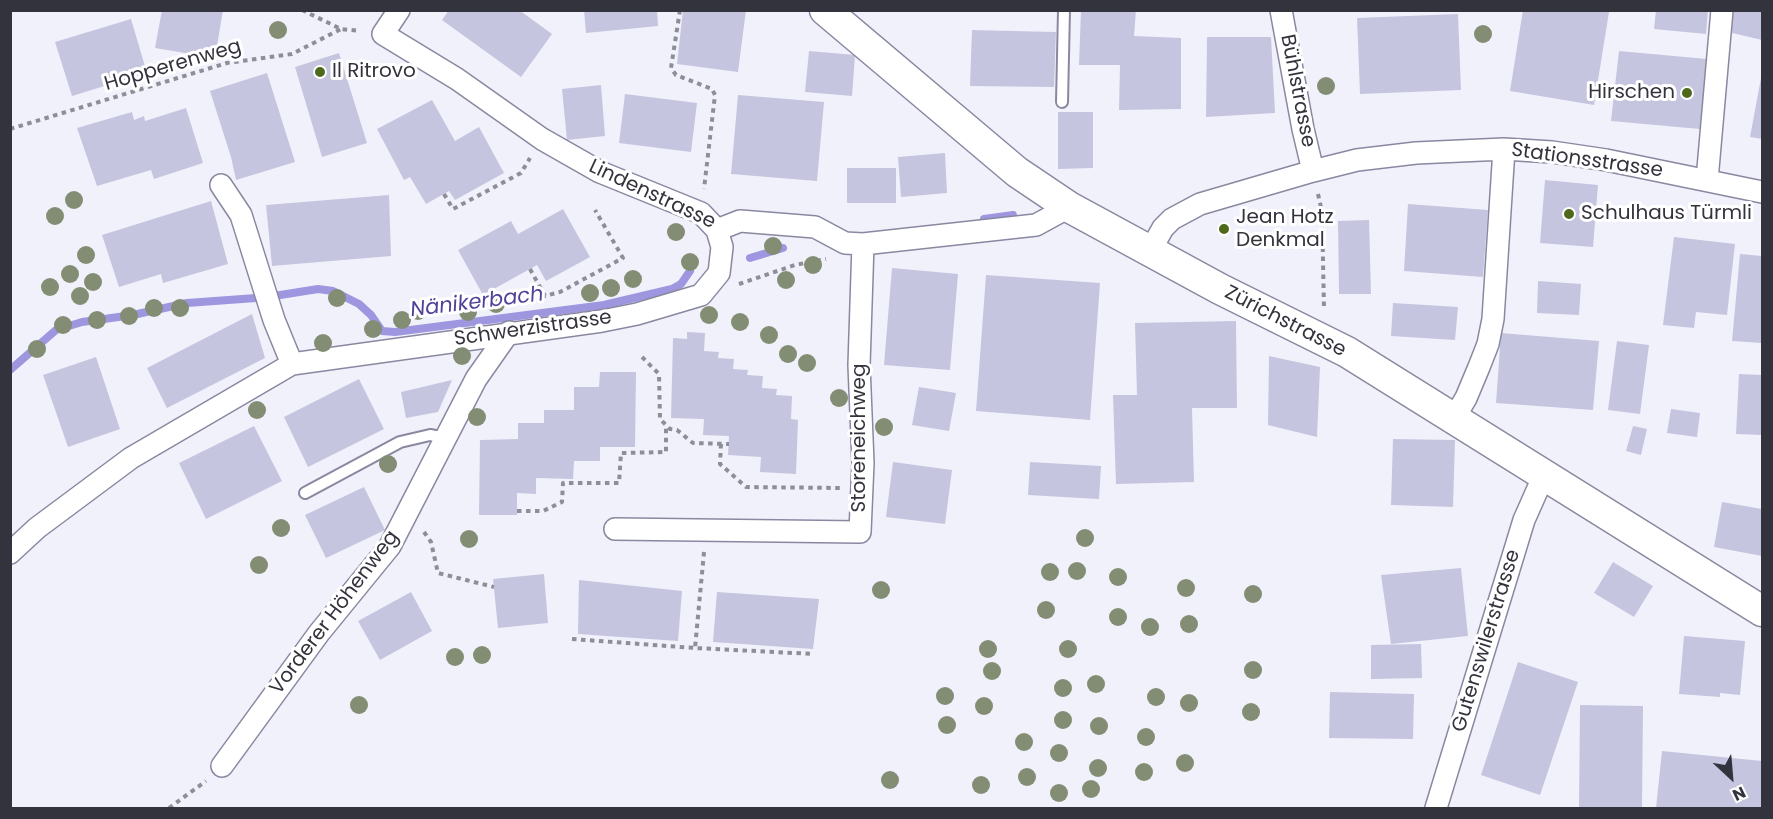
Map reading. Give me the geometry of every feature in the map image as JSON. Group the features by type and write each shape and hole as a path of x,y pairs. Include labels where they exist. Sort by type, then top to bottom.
{"main road":[{"name":"Zürichstrasse","path":"835,13 1017,172 1069,207 1220,289 1347,352 1762,611"}],"street":[{"path":"383,34 399,10"},
{"name":"Bühlstrasse","path":"1281,10 1313,171"},
{"path":"1707,180 1722,10"},
{"name":"Lindenstrasse","path":"383,34 457,79 542,139 600,172 701,213 717,230 740,221 815,227 845,243 863,249 1036,225 1069,207"},
{"path":"1454,418 1466,398 1479,367 1488,344 1493,319 1504,149"},
{"name":"Stationsstrasse","path":"1150,251 1163,228 1172,219 1200,204 1357,160 1416,153 1504,149 1551,152 1606,160 1762,192"},
{"path":"221,185 241,215 274,320 292,364"},
{"path":"717,230 722,247 717,276"},
{"name":"Storeneichweg","path":"615,529 860,532 862,463 859,365 863,249"},
{"name":"Schwerzistrasse","path":"10,553 37,528 131,458 292,364 607,320 670,306 702,295 717,276"},
{"name":"Vorderer Höhenweg","path":"222,766 319,633 390,546 476,379 509,332"},
{"name":"Gutenswilerstrasse","path":"1436,808 1524,520 1544,475"}],"lane":[{"path":"1062,102 1064,10"},
{"path":"305,493 400,442 430,435 446,438"}],"path":[{"path":"302,10 341,29 383,34"},
{"path":"680,10 671,68 676,75 712,89 715,95 701,213"},
{"name":"Hopperenweg","path":"10,129 227,63 292,54 341,29"},
{"path":"444,194 453,209 521,173 542,139"},
{"path":"1313,171 1322,212 1324,313"},
{"path":"530,269 545,296 560,292 623,258 595,210"},
{"path":"717,276 735,284 746,283 795,265 863,249"},
{"path":"642,357 659,374 660,419 670,429 677,430 693,443 729,444"},
{"path":"517,511 543,511 561,502 563,483 619,483 621,453 666,452 666,425"},
{"path":"721,444 720,464 746,487 861,488"},
{"path":"695,648 706,530"},
{"path":"432,547 438,573 494,587"},
{"path":"572,639 814,654"},
{"path":"169,808 194,791 222,766"}],"building":[{"path":"162,10 223,10 215,58 155,48"},
{"path":"449,10 519,10 552,34 521,77 442,20"},
{"path":"584,10 657,10 658,26 586,33"},
{"path":"683,10 746,10 738,72 677,64"},
{"path":"1081,10 1136,10 1134,36 1181,38 1181,109 1119,110 1120,65 1079,65"},
{"path":"1523,10 1609,12 1594,105 1510,91"},
{"path":"1656,10 1708,10 1706,34 1654,29"},
{"path":"1733,10 1762,10 1762,40 1728,32"},
{"path":"1458,14 1461,90 1360,94 1357,18"},
{"path":"131,19 147,73 72,96 55,42"},
{"path":"972,30 1056,32 1054,87 970,86"},
{"path":"1207,37 1271,37 1275,113 1206,117"},
{"path":"809,51 855,55 852,96 805,92"},
{"path":"1619,51 1707,59 1700,129 1611,121"},
{"path":"339,53 367,143 322,157 295,67"},
{"path":"267,73 295,162 236,180 210,91"},
{"path":"1762,78 1762,139 1750,137"},
{"path":"601,85 605,136 567,140 562,89"},
{"path":"625,94 697,103 691,152 619,143"},
{"path":"738,95 824,102 817,181 731,174"},
{"path":"432,100 455,141 479,127 504,173 455,200 449,191 426,204 410,177 404,180 377,129"},
{"path":"186,108 203,163 154,179 151,170 97,186 77,128 132,112 134,120 144,116 145,121"},
{"path":"1058,112 1093,112 1093,168 1058,169"},
{"path":"945,153 947,193 901,197 898,157"},
{"path":"847,168 896,168 896,203 847,203"},
{"name":"Schulhaus Türmli","path":"1545,180 1598,185 1593,247 1540,243"},
{"path":"389,195 391,256 272,266 266,205"},
{"path":"211,201 228,264 163,283 161,274 119,287 102,235"},
{"path":"1408,204 1488,210 1483,277 1404,271"},
{"path":"563,209 590,257 546,281 537,265 483,295 458,250 511,221 518,234"},
{"path":"1369,220 1371,294 1339,294 1338,221"},
{"path":"1674,237 1735,244 1727,315 1696,312 1694,328 1663,325"},
{"path":"1740,254 1762,256 1762,343 1732,341"},
{"path":"892,268 958,274 950,370 884,365"},
{"path":"986,275 1100,283 1090,420 976,411"},
{"path":"1538,281 1581,284 1579,315 1537,313"},
{"path":"1393,303 1458,307 1455,340 1391,336"},
{"path":"252,314 265,358 167,408 147,368"},
{"path":"1236,321 1237,408 1192,408 1194,482 1116,484 1113,395 1137,395 1135,323"},
{"path":"687,332 705,333 704,351 719,352 718,358 734,359 733,369 748,370 747,375 763,376 762,388 777,389 776,395 792,396 791,419 798,420 796,474 760,472 761,457 728,455 729,436 703,435 704,419 671,418 673,338 687,339"},
{"path":"1501,333 1599,341 1593,410 1496,403"},
{"path":"1617,341 1649,345 1640,414 1608,410"},
{"path":"1269,356 1320,367 1317,437 1268,425"},
{"path":"96,357 120,429 68,447 43,375"},
{"path":"600,372 636,372 635,447 600,447 600,461 574,461 573,479 536,478 536,494 517,493 517,515 479,515 480,440 518,439 518,423 544,423 544,410 574,410 574,387 599,387"},
{"path":"1739,374 1762,375 1762,435 1736,434"},
{"path":"359,379 384,429 308,467 284,417"},
{"path":"452,380 438,412 406,418 401,392"},
{"path":"919,387 956,393 949,431 912,425"},
{"path":"1671,409 1700,413 1697,437 1667,433"},
{"path":"254,426 282,481 206,519 179,463"},
{"path":"1633,426 1647,429 1641,455 1626,451"},
{"path":"1393,439 1455,440 1453,507 1391,505"},
{"path":"893,462 952,470 945,524 886,517"},
{"path":"1030,462 1101,466 1099,499 1028,495"},
{"path":"364,487 385,530 326,558 305,515"},
{"path":"1722,502 1762,509 1762,556 1714,547"},
{"path":"1613,562 1653,586 1634,617 1594,593"},
{"path":"1461,568 1468,636 1391,644 1381,575"},
{"path":"544,574 548,623 498,628 493,579"},
{"path":"579,580 682,591 678,641 578,634"},
{"path":"411,592 432,631 380,660 358,621"},
{"path":"717,592 819,599 813,649 713,642"},
{"path":"1684,636 1745,641 1740,695 1720,693 1720,697 1679,694"},
{"path":"1421,644 1422,678 1371,679 1371,645"},
{"path":"1518,662 1578,682 1540,795 1481,775"},
{"path":"1330,692 1414,694 1413,739 1329,738"},
{"path":"1580,705 1643,706 1642,808 1579,808"},
{"path":"1662,751 1762,761 1762,808 1656,808"}],"waterway":[{"name":"Nänikerbach","path":"984,219 1013,215"},
{"name":"Nänikerbach","path":"750,258 783,248"},
{"name":"Nänikerbach","path":"274,296 318,289 333,291 359,304 371,315 382,331 395,332 604,305 672,289 681,284 690,271"},
{"name":"Nänikerbach","path":"10,370 56,330 82,322 133,315 187,303 256,298"}],"place":[{"name":"Il Ritrovo","path":"320,72"},
{"name":"Hirschen","path":"1687,93"},
{"name":"Schulhaus Türmli","path":"1569,214"},
{"name":"Jean Hotz Denkmal","path":"1224,229"}]}
